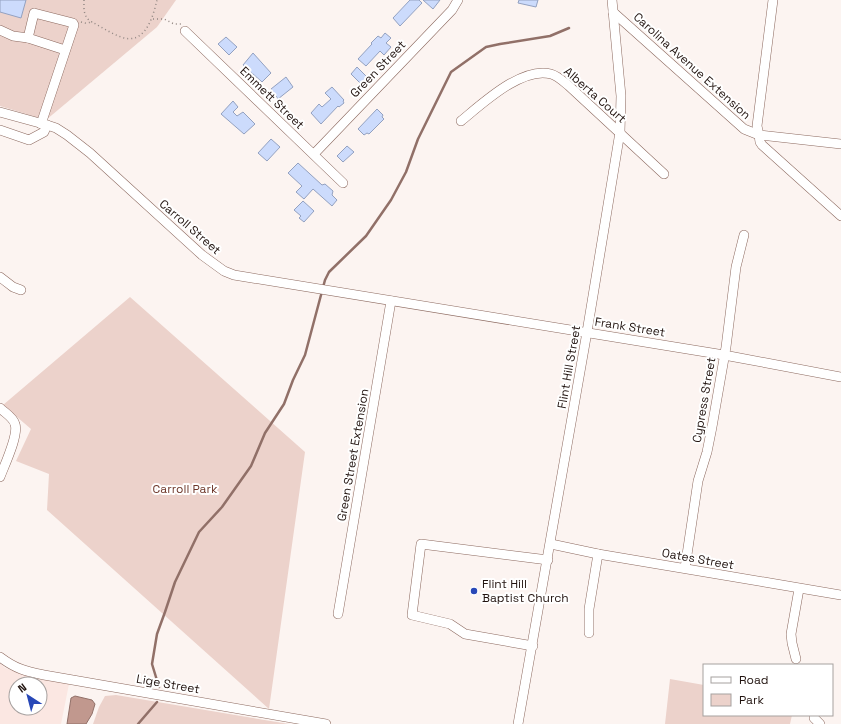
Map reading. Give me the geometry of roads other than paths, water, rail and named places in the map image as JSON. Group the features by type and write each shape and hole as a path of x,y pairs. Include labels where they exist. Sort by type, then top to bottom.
{"street":[{"name":"Green Street","path":"314,154 452,10 458,0"},
{"name":"Flint Hill Street","path":"518,724 551,544 620,132 622,110 612,0"},
{"path":"773,0 757,126 762,145 841,216"},
{"name":"Carolina Avenue Extension","path":"613,12 744,129 759,135"},
{"path":"0,130 29,140 44,132 44,125 74,25 73,23 34,13 28,38"},
{"name":"Emmett Street","path":"184,29 343,183"},
{"path":"0,30 13,36 28,38 66,50"},
{"name":"Alberta Court","path":"462,121 507,86 526,76 542,73 553,74 620,132 664,174"},
{"name":"Carroll Street","path":"0,112 56,128 67,135 90,153 202,255 224,271 234,275 391,301"},
{"path":"759,135 841,144"},
{"name":"Cypress Street","path":"685,568 698,480 707,452 724,355 736,267 744,235"},
{"path":"0,276 13,287 21,290"},
{"name":"Frank Street","path":"391,301 724,355 841,377"},
{"name":"Green Street Extension","path":"338,614 391,301"},
{"path":"0,408 12,418 16,429 12,447 0,477"},
{"path":"532,646 465,634 450,624 412,615 421,544 548,560"},
{"name":"Oates Street","path":"551,544 598,554 841,595"},
{"path":"589,633 589,609 598,554"},
{"path":"796,659 790,634 799,589"},
{"name":"Lige Street","path":"0,657 22,670 44,675 326,724"}],"waterway":[{"path":"159,687 152,664 157,634 175,582 199,532 222,507 251,466 265,433 284,404 305,355 325,280 329,272 366,236 391,200 406,172 418,139 451,72 486,47 550,36 569,28"},
{"path":"138,724 157,702"}],"place":[{"name":"Flint Hill Baptist Church","path":"474,591"}],"park label":[{"name":"Carroll Park","path":"185,489"}]}
